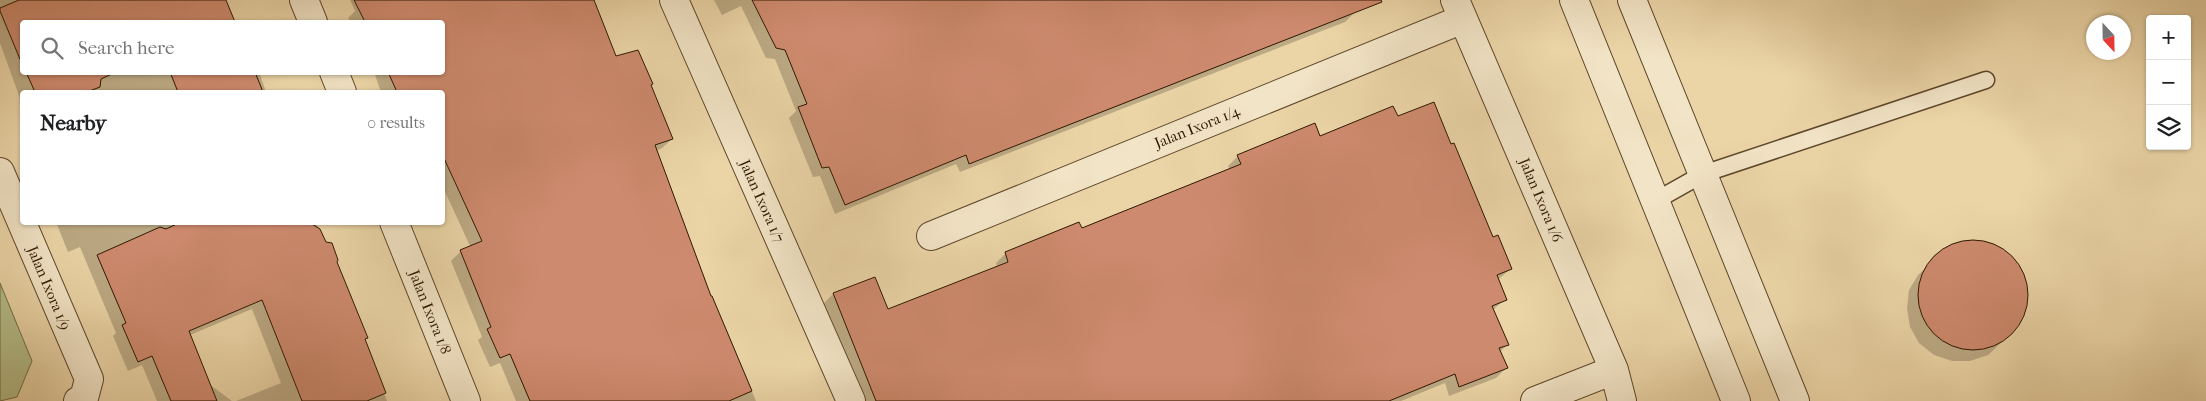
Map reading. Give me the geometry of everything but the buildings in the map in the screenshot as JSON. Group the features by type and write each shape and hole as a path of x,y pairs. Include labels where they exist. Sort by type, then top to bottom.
{"street":[{"path":"304,0 312,20"},
{"name":"Jalan Ixora 1/7","path":"674,0 851,401"},
{"path":"1574,0 1736,401"},
{"path":"1632,0 1795,401"},
{"name":"Jalan Ixora 1/4","path":"930,236 1459,10"},
{"name":"Jalan Ixora 1/6","path":"1459,10 1614,370 1622,401"},
{"path":"335,75 341,90"},
{"name":"Jalan Ixora 1/9","path":"0,172 20,219"},
{"name":"Jalan Ixora 1/9","path":"23,225 89,379 84,398 78,401"},
{"name":"Jalan Ixora 1/8","path":"395,225 466,401"},
{"path":"1535,401 1614,370"}],"lane":[{"path":"1655,201 1703,174 1986,80"}],"green space":[{"path":"0,283 32,361 17,397 0,401"}]}
